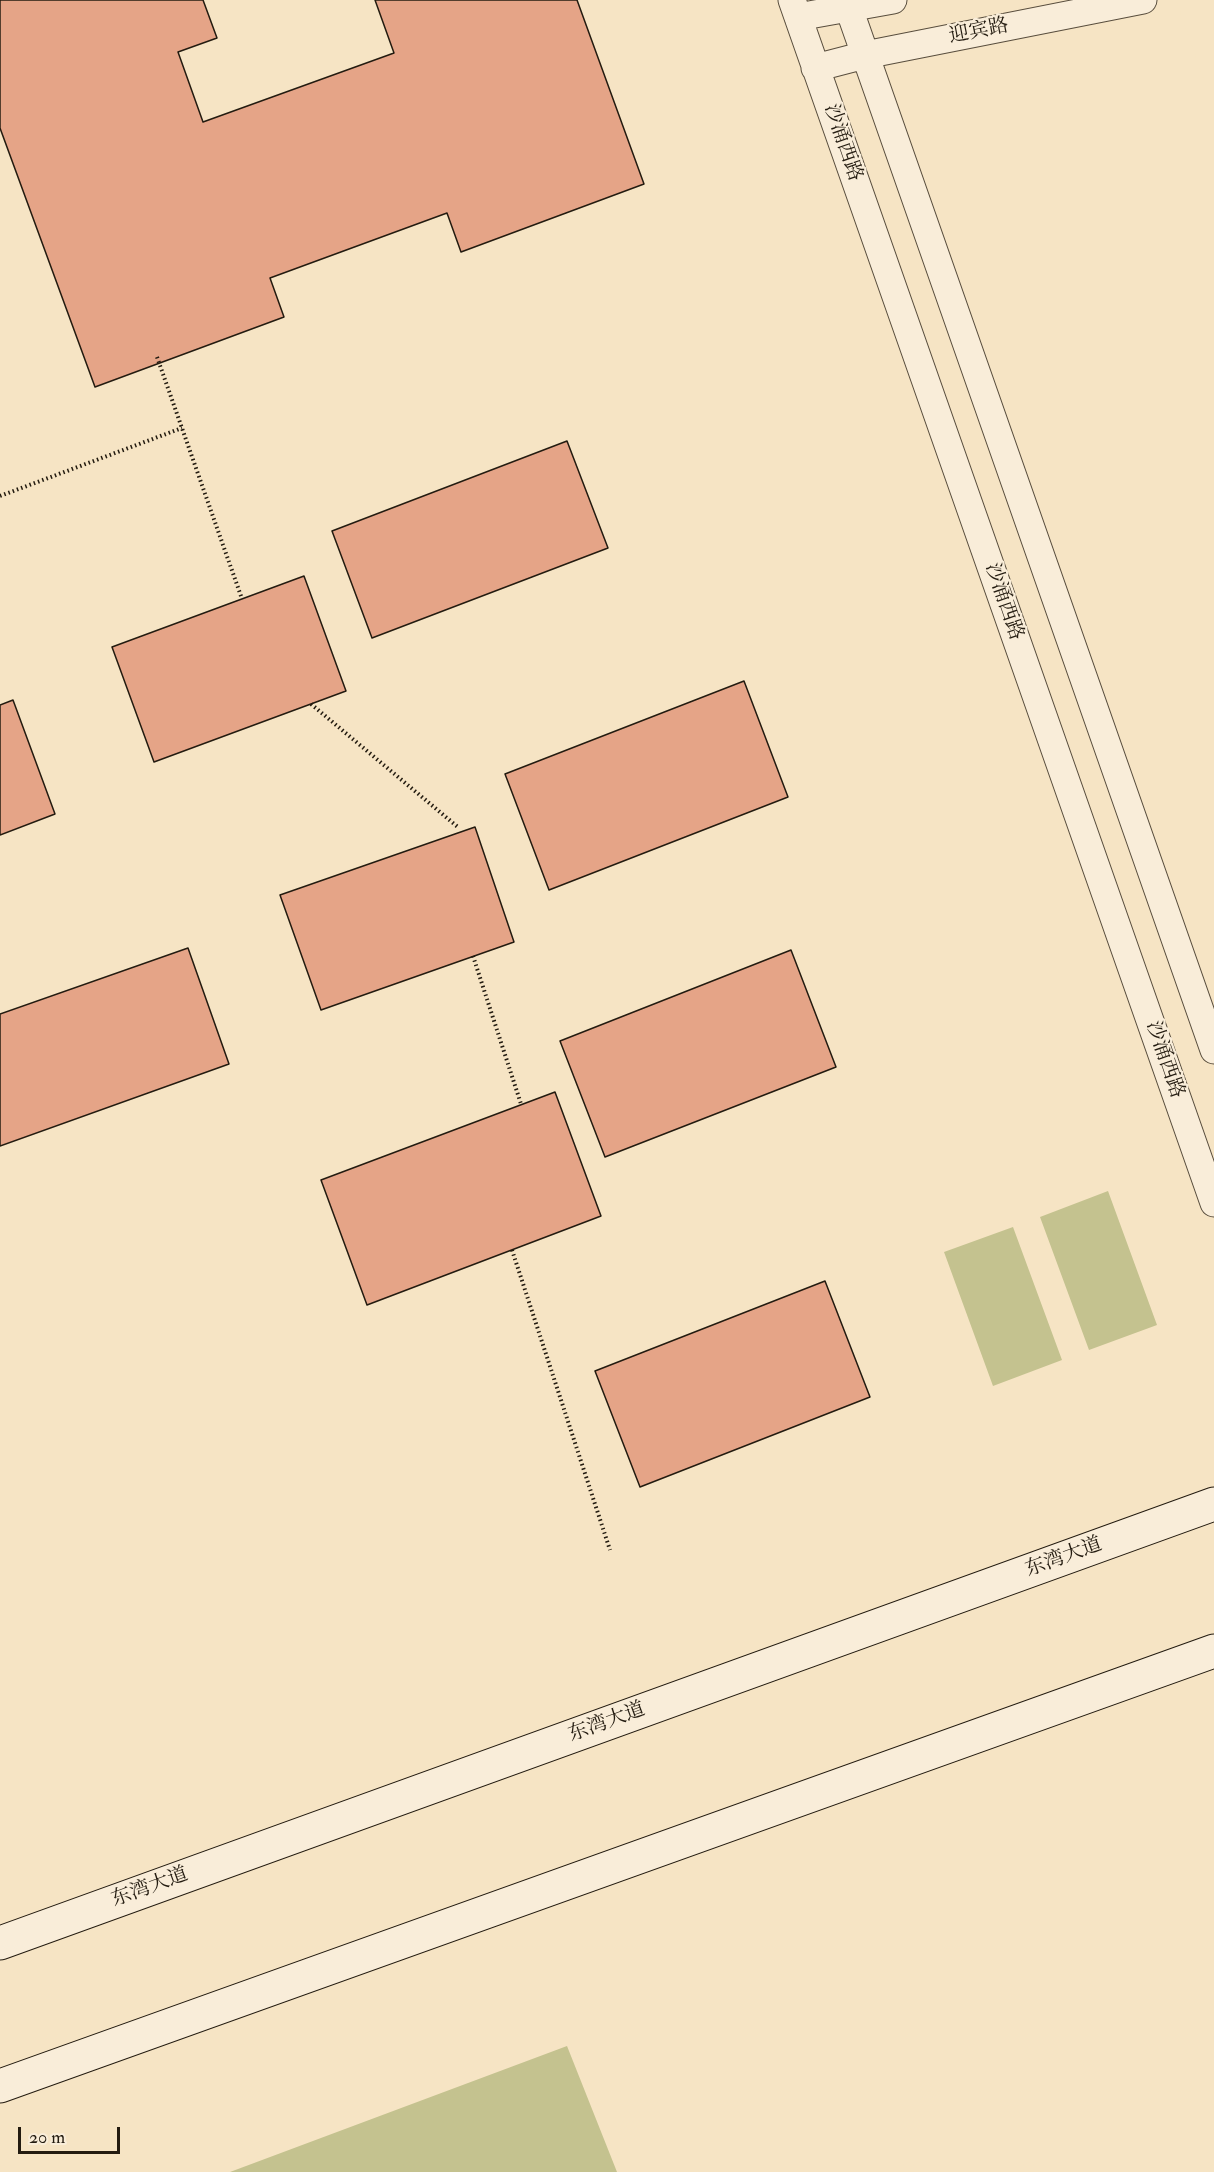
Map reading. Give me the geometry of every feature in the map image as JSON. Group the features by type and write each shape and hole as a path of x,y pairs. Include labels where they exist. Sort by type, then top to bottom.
{"main road":[{"name":"东湾大道","path":"0,1943 1214,1504"},
{"path":"0,2086 1214,1651"}],"street":[{"path":"795,8 894,0"},
{"name":"迎宾路","path":"815,68 865,55 1143,0"},
{"path":"847,4 1214,1050"},
{"name":"沙涌西路","path":"795,8 1214,1203"}],"path":[{"path":"157,357 242,599"},
{"path":"0,496 182,428"},
{"path":"311,704 459,828"},
{"path":"473,956 520,1104"},
{"path":"513,1250 610,1550"}],"shaded area":[{"path":"1108,1191 1157,1325 1089,1350 1040,1217"},
{"path":"1013,1227 1062,1360 993,1386 944,1252"},
{"path":"567,2046 617,2172 230,2172"}],"pier":[{"path":"1176,0 1214,0 1214,84 1206,86"}],"building":[{"path":"0,0 203,0 217,38 178,52 203,122 394,53 375,0 577,0 644,184 461,252 447,213 270,278 284,317 95,387 0,128"},
{"path":"567,441 608,548 372,638 332,531"},
{"path":"304,576 346,691 154,762 112,647"},
{"path":"744,681 788,797 549,890 505,774"},
{"path":"13,700 55,814 0,835 0,705"},
{"path":"475,827 514,942 321,1010 280,895"},
{"path":"188,948 229,1064 0,1146 0,1014"},
{"path":"791,950 836,1067 605,1157 560,1041"},
{"path":"555,1092 601,1216 367,1305 321,1180"},
{"path":"825,1281 870,1397 640,1487 595,1371"}]}
